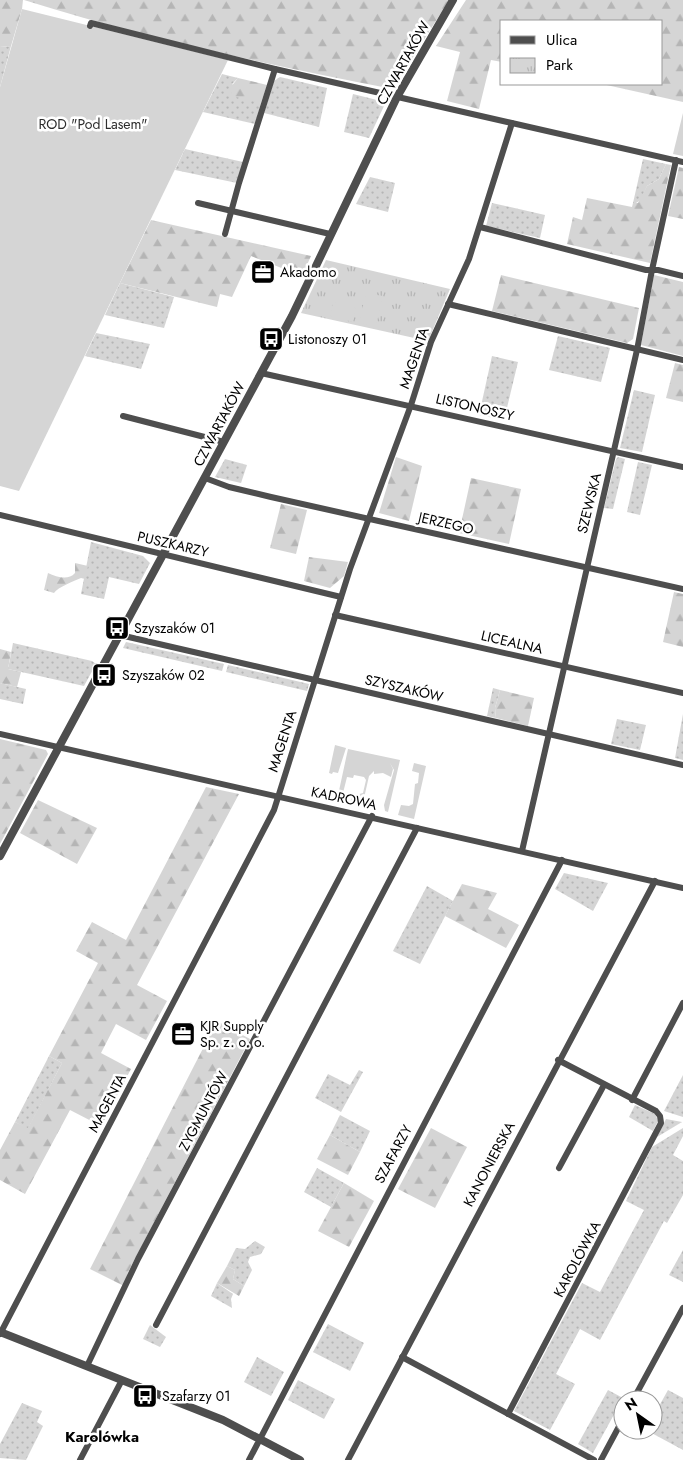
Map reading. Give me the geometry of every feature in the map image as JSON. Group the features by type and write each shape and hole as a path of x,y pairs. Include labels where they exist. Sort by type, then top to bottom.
{"street":[{"name":"CZWARTAKÓW","path":"0,856 292,316 397,97 453,0"},
{"path":"90,26 91,23 200,52 680,161"},
{"path":"225,234 275,69"},
{"name":"MAGENTA","path":"0,1333 265,827 278,798 341,597 411,405 431,342 469,259 512,123"},
{"name":"SZEWSKA","path":"522,851 637,350 652,270 680,161"},
{"path":"198,203 330,234"},
{"path":"480,227 604,260 683,276"},
{"path":"448,304 683,360"},
{"name":"LISTONOSZY","path":"261,373 683,467"},
{"path":"123,416 224,442"},
{"name":"JERZEGO","path":"205,478 229,487 683,589"},
{"name":"PUSZKARZY","path":"0,516 341,597"},
{"name":"LICEALNA","path":"335,615 683,693"},
{"name":"SZYSZAKÓW","path":"120,634 683,765"},
{"name":"KADROWA","path":"0,734 278,798 372,816 417,828 683,888"},
{"name":"ZYGMUNTÓW","path":"86,1366 138,1260 372,816"},
{"path":"156,1325 417,828"},
{"name":"SZAFARZY","path":"248,1460 562,860"},
{"name":"KANONIERSKA","path":"348,1460 558,1060 655,882"},
{"path":"558,1060 632,1100 683,1003"},
{"path":"559,1168 604,1085"},
{"name":"KAROLÓWKA","path":"508,1414 661,1123 659,1113 632,1100"},
{"path":"639,1390 683,1308"},
{"path":"0,1333 223,1420 300,1460"},
{"path":"402,1357 594,1460"},
{"path":"80,1460 122,1380"},
{"path":"601,1460 613,1438"}],"green space":[{"path":"0,0 23,0 11,46 0,47"},
{"path":"24,0 449,0 393,89 161,39"},
{"path":"466,0 683,0 683,102 606,85 663,85 663,20 500,20 500,62 491,60 479,109 447,101 460,52 436,46"},
{"name":"ROD \"Pod Lasem\"","path":"22,9 228,60 19,491 0,486 0,87"},
{"path":"11,46 0,87 0,47"},
{"path":"222,74 238,78 232,84 261,103 255,124 203,112"},
{"path":"280,77 327,88 319,127 264,113 274,81"},
{"path":"238,78 267,85 261,103 232,96 230,88"},
{"path":"353,94 381,101 384,106 369,138 344,132"},
{"path":"683,113 683,156 673,154"},
{"path":"185,149 243,162 237,183 175,170"},
{"path":"643,159 666,164 659,179 647,186 641,200 633,203"},
{"path":"666,164 671,165 650,263 567,244 573,217 582,220 587,198 632,207 633,203 638,203 647,186 659,179"},
{"path":"679,167 683,168 683,219 668,216"},
{"path":"370,177 395,183 388,212 356,204"},
{"path":"492,203 545,215 540,238 486,226"},
{"path":"151,220 311,256 302,276 251,256 232,297 220,294 217,307 120,283"},
{"path":"326,260 450,289 428,341 301,313"},
{"path":"501,275 639,308 633,339 627,343 492,311"},
{"path":"654,275 683,282 683,356 641,345"},
{"path":"120,283 174,297 164,328 105,315"},
{"path":"366,293 383,296 376,326 359,323"},
{"path":"333,302 356,308 353,322 330,316"},
{"path":"96,333 150,344 141,369 85,356"},
{"path":"558,336 610,348 601,382 549,370"},
{"path":"492,356 518,362 504,420 479,415"},
{"path":"675,363 683,365 683,402 666,398"},
{"path":"634,390 655,395 642,452 620,448"},
{"path":"396,457 422,466 409,521 379,513"},
{"path":"618,457 625,459 613,509 604,508 616,459"},
{"path":"225,459 247,465 241,483 215,477"},
{"path":"638,462 652,465 640,515 627,512"},
{"path":"471,478 521,489 509,544 459,533"},
{"path":"281,504 307,510 296,554 270,548"},
{"path":"91,542 143,556 150,563 139,584 109,577 104,599 81,594"},
{"path":"309,557 348,562 344,576 330,588 304,581"},
{"path":"75,563 88,566 85,579 81,578 70,582 54,593 44,590 48,573 59,577 69,577 75,573"},
{"path":"674,592 683,594 683,647 663,642"},
{"path":"126,642 224,664 222,671 123,648"},
{"path":"13,643 92,661 96,664 84,686 8,669"},
{"path":"0,649 11,652 8,669 21,672 17,687 0,683"},
{"path":"228,665 309,684 307,691 226,672"},
{"path":"0,683 26,689 23,704 0,699"},
{"path":"493,688 500,690 495,708 496,718 487,716"},
{"path":"500,690 534,698 528,726 496,718 495,708"},
{"path":"683,714 683,760 675,758"},
{"path":"617,719 646,725 640,750 611,744"},
{"path":"0,739 46,750 48,754 0,844"},
{"path":"335,745 346,748 338,773 333,772 332,774 329,773"},
{"path":"348,749 400,760 388,812 385,811 384,805 394,770 390,763 393,769 391,777 383,773 374,774 374,771 369,776 362,807 350,803 352,796 363,793 366,780 364,777 354,775 353,778 347,777 341,801 337,800"},
{"path":"414,763 426,766 414,819 398,815 401,805 409,806 413,804 415,784 418,783 419,773 412,771"},
{"path":"206,787 239,794 137,985 167,1001 146,1040 116,1024 101,1053 131,1069 101,1126 70,1110 25,1194 0,1180 0,1150 15,1122 28,1128 62,1063 49,1056 98,963 76,951 92,922 126,940"},
{"path":"38,800 97,828 77,864 20,833"},
{"path":"564,873 608,883 593,911 555,889"},
{"path":"462,884 497,893 488,909 519,925 506,948 445,916"},
{"path":"427,886 453,901 420,964 393,951"},
{"path":"217,1021 250,1039 128,1272 124,1286 90,1269"},
{"path":"49,1056 62,1063 28,1129 15,1122"},
{"path":"359,1070 363,1072 341,1112 315,1098 328,1074 350,1085"},
{"path":"683,1075 683,1117 664,1111"},
{"path":"635,1105 655,1114 658,1121 653,1131 629,1117"},
{"path":"340,1115 370,1131 360,1152 330,1135"},
{"path":"666,1119 682,1122 657,1137"},
{"path":"431,1128 467,1147 435,1208 398,1189"},
{"path":"683,1128 683,1136 673,1155 683,1161 683,1195 667,1223 664,1221 600,1340 580,1329 556,1374 575,1384 550,1430 514,1411 582,1283 600,1292 644,1210 626,1201 652,1147"},
{"path":"330,1135 360,1152 348,1175 317,1159"},
{"path":"317,1168 344,1183 331,1207 304,1192"},
{"path":"344,1183 374,1201 349,1247 318,1231"},
{"path":"255,1241 265,1247 261,1254 250,1257 248,1262 252,1270 244,1286 233,1279 235,1270 227,1266 236,1248 245,1249"},
{"path":"683,1250 683,1282 669,1275"},
{"path":"227,1266 235,1270 233,1279 244,1286 239,1296 217,1283"},
{"path":"217,1283 233,1294 231,1299 232,1308 211,1296"},
{"path":"328,1324 364,1343 350,1371 313,1352"},
{"path":"150,1325 166,1337 160,1347 143,1339"},
{"path":"257,1357 284,1372 271,1396 244,1382"},
{"path":"298,1380 335,1399 324,1419 288,1400"},
{"path":"608,1390 613,1393 613,1416 593,1453 578,1444"},
{"path":"668,1390 683,1398 683,1450 663,1439 663,1399"},
{"path":"22,1403 42,1411 37,1422 43,1426 26,1460 0,1458 0,1444"}],"place":[{"name":"Akadomo","path":"263,272"},
{"name":"Listonoszy 01","path":"271,339"},
{"name":"Szyszaków 01","path":"117,628"},
{"name":"Szyszaków 02","path":"104,675"},
{"name":"KJR Supply Sp. z. o. o.","path":"183,1034"},
{"name":"Szafarzy 01","path":"145,1396"}],"district":[{"name":"Karolówka","path":"102,1437"}]}
